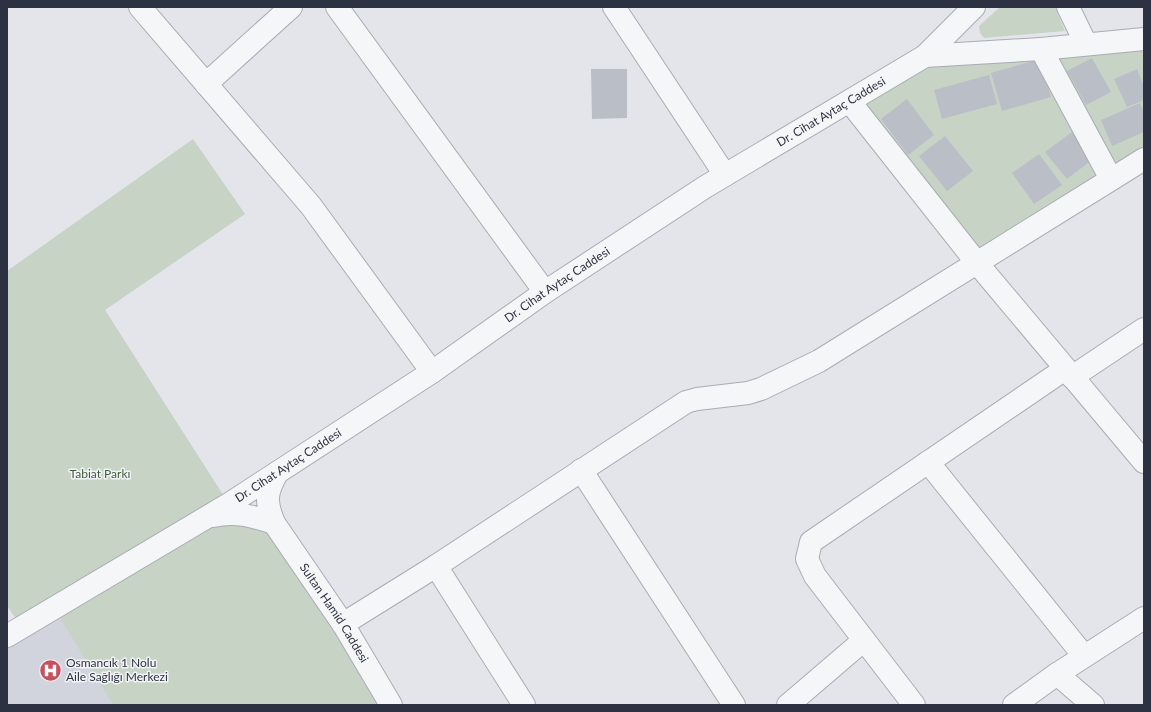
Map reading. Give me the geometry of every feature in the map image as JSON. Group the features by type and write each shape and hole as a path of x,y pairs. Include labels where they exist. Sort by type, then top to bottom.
{"street":[{"path":"140,7 311,206 432,372"},
{"path":"206,84 291,7"},
{"path":"337,7 545,292"},
{"path":"614,7 725,175"},
{"path":"925,56 974,7"},
{"path":"1068,7 1086,44"},
{"name":"Dr. Cihat Aytaç Caddesi","path":"7,636 208,517 432,372 545,292 725,175 925,56 1041,49 1144,39"},
{"path":"1041,49 1111,179"},
{"path":"850,102 978,263 1068,373 1144,462"},
{"path":"343,624 436,566 686,402 697,399 748,393 761,389 819,361 1144,159"},
{"path":"914,705 815,576 807,559 811,542 928,462 1068,373 1144,329"},
{"path":"928,462 1084,656"},
{"path":"581,470 734,705"},
{"name":"Sultan Hamid Caddesi","path":"277,473 267,499 268,510 274,523 343,624 391,705"},
{"path":"208,517 233,513 254,516 274,523"},
{"path":"436,566 524,705"},
{"path":"1014,705 1057,674 1144,618"},
{"path":"788,705 864,640"},
{"path":"1057,674 1092,705"}],"shaded area":[{"name":"Osmancık 1 Nolu Aile Sağlığı Merkezi","path":"54,607 113,705 7,705 7,636"}],"green space":[{"path":"1000,7 1055,7 1065,31 984,38 980,33 979,26"},
{"path":"1144,39 1144,159 977,263 850,102 925,56"},
{"name":"Tabiat Parkı","path":"193,139 245,214 105,310 229,504 274,523 380,705 113,705 54,608 22,627 7,606 7,271"}],"building":[{"path":"1092,58 1111,92 1086,105 1067,71"},
{"path":"1040,59 1051,97 1002,111 991,73"},
{"path":"591,69 627,69 627,118 592,119"},
{"path":"1137,69 1144,87 1144,100 1127,107 1114,79"},
{"path":"989,75 997,104 942,119 934,90"},
{"path":"907,99 934,135 908,155 881,119"},
{"path":"1140,103 1144,112 1144,132 1112,146 1101,120"},
{"path":"1072,132 1093,159 1067,179 1045,152"},
{"path":"945,136 973,171 947,191 919,156"},
{"path":"1039,154 1062,185 1034,204 1012,173"}],"place":[{"name":"Osmancık 1 Nolu Aile Sağlığı Merkezi","path":"50,670"}]}
